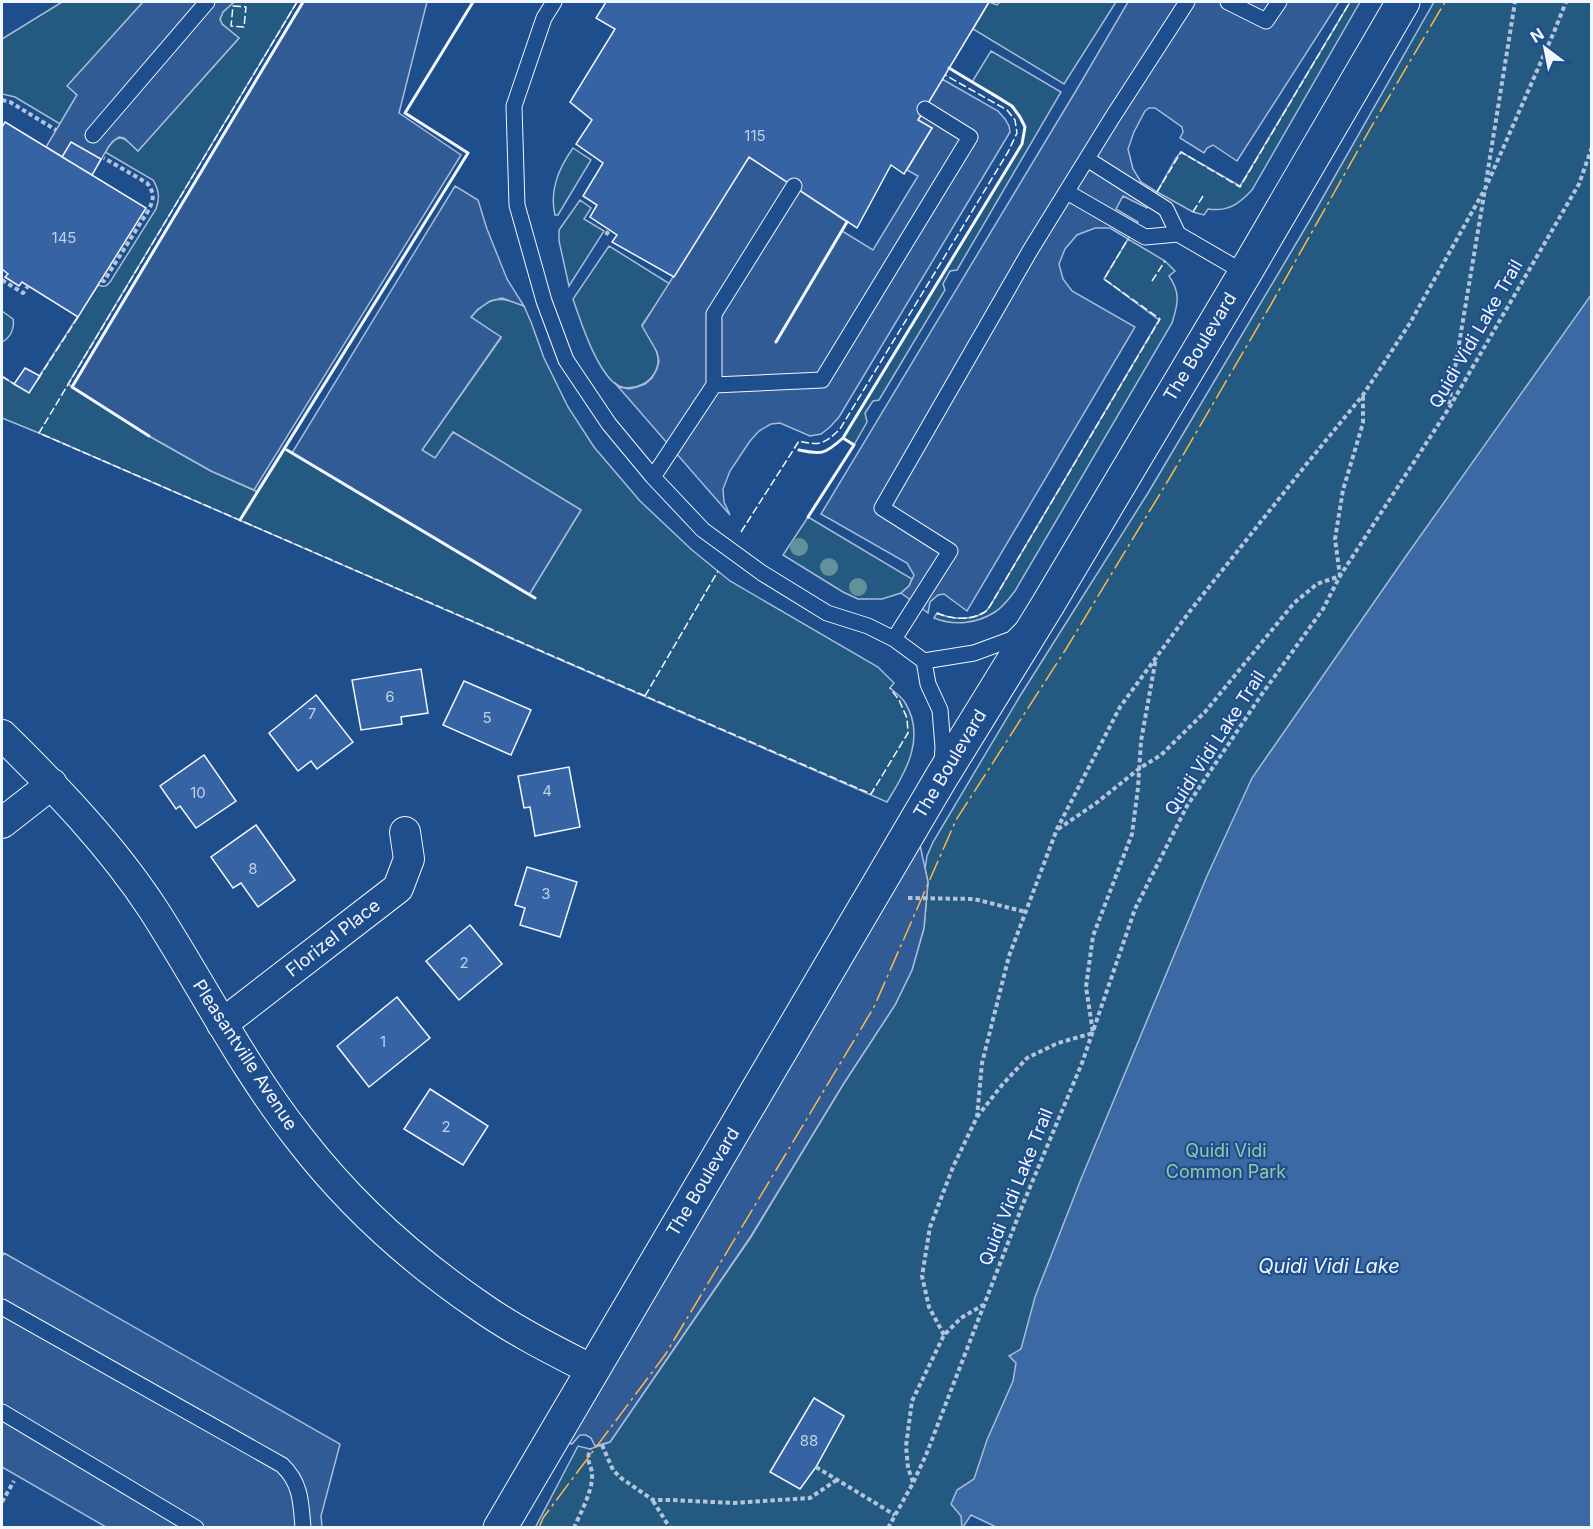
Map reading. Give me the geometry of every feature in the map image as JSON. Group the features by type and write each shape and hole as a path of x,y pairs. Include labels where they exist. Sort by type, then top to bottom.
{"street":[{"name":"The Boulevard","path":"500,1527 941,778 1047,606 1403,2"},
{"name":"Pleasantville Avenue","path":"2,735 52,784 120,864 152,908 260,1085 299,1139 344,1192 422,1264 478,1306 534,1340 592,1370"},
{"path":"2,823 52,784"},
{"name":"Florizel Place","path":"222,1024 398,888 409,859 405,832"}],"lane":[{"path":"93,135 207,2"},
{"path":"554,2 544,18 514,106 517,206 544,301 566,360 609,424 653,477 703,530 762,573 827,613 868,626 894,639 924,661 928,684 940,710 943,747 941,778"},
{"path":"894,639 950,551 882,508 1008,288 1187,2"},
{"path":"1228,2 1266,21 1279,2"},
{"path":"714,385 822,380 970,137 925,108"},
{"path":"1087,159 1166,209 1178,234 1245,273"},
{"path":"653,477 714,385 714,314 794,186"},
{"path":"1067,192 1145,237 1178,234"},
{"path":"924,661 974,653 1012,639 1047,606"},
{"path":"2,1307 282,1465 291,1474 298,1487 303,1527"},
{"path":"2,1412 196,1527"}],"path":[{"path":"1449,408 1515,2"},
{"path":"976,1117 982,1063 1009,956 1057,829 1120,707 1190,611 1363,395 1410,323 1486,187 1566,2"},
{"path":"2,100 10,102 56,130"},
{"name":"Quidi Vidi Lake Trail","path":"888,1527 926,1455 1023,1204 1082,1063 1135,909 1187,806 1262,694 1323,609 1340,576 1449,408 1580,184 1592,147"},
{"path":"101,280 104,281 153,202 152,188 147,183 103,157"},
{"path":"606,235 609,230"},
{"path":"2,280 23,293 28,286"},
{"path":"1057,829 1161,755 1205,712 1294,603 1317,584 1340,576 1335,539 1343,490 1363,423 1363,395"},
{"path":"944,1335 929,1307 922,1276 930,1227 953,1167 976,1117 1027,1058 1058,1043 1093,1033 1086,987 1093,936 1132,834 1141,741 1156,656"},
{"path":"926,898 974,899 1026,912"},
{"path":"913,1483 908,1468 906,1446 912,1401 944,1335 961,1318 984,1304"},
{"path":"602,1445 613,1470 653,1500 670,1527"},
{"path":"574,1527 586,1501 593,1476 587,1458 590,1449"},
{"path":"816,1467 895,1515"},
{"path":"653,1500 734,1503 810,1498 838,1479"},
{"path":"2,1502 14,1481"}],"green space":[{"path":"62,2 143,2 68,86 77,95 60,124 15,97 2,94 2,39"},
{"path":"234,2 297,2 68,384 149,436 211,471 258,492 285,449 529,595 581,510 453,432 435,459 422,450 501,338 471,317 484,305 495,300 508,300 524,306 544,358 568,407 594,447 640,501 692,550 730,581 878,667 894,683 890,688 904,701 911,714 914,740 907,766 887,802 2,418 2,377 29,392 98,285 105,286 110,282 156,209 158,194 153,180 105,152 117,138 124,139 138,151 239,38 222,24 220,19 223,12"},
{"path":"989,2 997,5 1000,2 1116,2 1064,84 973,29"},
{"path":"1350,2 1360,2 1247,195 1233,206 1215,210 1208,209 1204,215 1193,212 1157,192 1181,152 1240,186"},
{"name":"Quidi Vidi Common Park","path":"1434,2 1591,2 1591,1527 535,1528 578,1446 590,1449 610,1442 751,1237 844,1083 895,1005 912,970 924,928 928,882 925,869 933,842 1020,696 1148,493 1310,220"},
{"path":"991,51 1061,92 957,270 950,271 943,284 945,290 879,400 873,401 865,413 867,422 854,445 843,438 1022,144 1025,127 1015,110 1002,99 972,82"},
{"path":"573,148 591,160 558,215 555,215 553,197 556,180"},
{"path":"580,200 591,208 584,219 604,231 569,286 559,241 559,230"},
{"path":"1128,239 1165,261 1175,271 1169,276 1177,293 1176,310 1172,323 1008,600 995,612 973,621 957,623 934,618 937,613 954,618 978,616 988,609 1159,320 1104,279"},
{"path":"609,246 670,284 642,325 656,350 657,366 649,380 635,387 620,386 606,375 589,343 573,299"},
{"path":"2,311 13,319 13,326 11,333 2,342"},
{"path":"808,517 912,579 909,586 901,593 882,599 858,599 783,555"}],"shaded area":[{"path":"143,2 234,2 223,12 220,19 222,24 239,38 138,151 124,138 119,137 109,146 92,175 46,147 77,95 67,86"},
{"path":"303,2 427,2 399,113 461,155 254,490 211,471 149,436 72,387"},
{"path":"1128,2 1339,2 1237,161 1213,145 1204,153 1180,138 1183,132 1182,127 1155,108 1145,111 1128,149 1133,169 1141,182 1157,192 1147,208 1123,196 1116,209 1138,222 1128,239 1110,228 1095,228 1077,235 1065,249 1059,264 1063,279 1072,291 1135,327 967,611 944,594 938,595 930,602 928,613 901,593 909,586 914,575 907,563 821,514"},
{"path":"942,79 998,111 1009,126 1010,132 839,417 821,434 810,436 780,423 771,424 759,431 730,471 723,489 724,502 730,515 614,382 620,387 629,389 645,384 652,378 659,361 657,352 642,326 749,157 847,222 842,231 873,250 918,176 907,170 932,128 918,120"},
{"path":"455,186 478,200 507,279 524,306 502,298 490,301 471,317 501,337 422,450 435,458 453,432 581,510 529,595 292,453"},
{"path":"915,822 928,882 924,928 912,970 895,1005 844,1083 751,1236 610,1442 595,1446 591,1438 580,1435 572,1444 553,1436"},
{"path":"4,1253 340,1444 321,1516 322,1527 106,1527 2,1467 2,1257"}],"water":[{"name":"Quidi Vidi Lake","path":"1591,295 1591,1527 962,1528 961,1516 951,1504 957,1490 974,1479 987,1440 1013,1381 1016,1363 1009,1356 1021,1349 1035,1297 1081,1179 1207,876 1252,778"}],"pier":[{"path":"971,1515 994,1526 994,1528 963,1527"}],"building":[{"path":"606,2 989,2 918,120 932,128 904,174 891,165 857,228 749,157 674,277 612,242 617,235 590,217 597,205 583,196 603,163 576,144 592,120 570,102 615,29 596,18"},
{"path":"5,122 146,208 78,317 22,282 19,286 5,277 8,274 2,269 2,127"},
{"path":"71,142 101,159 92,175 62,157"},
{"path":"25,368 40,376 29,393 14,384"},
{"path":"421,669 428,713 401,717 402,724 361,730 352,680"},
{"path":"464,681 531,710 511,755 443,725"},
{"path":"316,695 353,742 317,769 311,761 298,771 269,733"},
{"path":"204,755 236,801 196,828 180,806 176,809 160,786"},
{"path":"569,767 580,827 535,836 530,807 524,808 518,776"},
{"path":"256,825 295,880 258,907 241,883 233,888 211,857"},
{"path":"527,867 577,882 560,937 520,925 525,908 515,905"},
{"path":"470,925 502,964 459,1000 426,961"},
{"path":"397,997 430,1038 369,1087 337,1046"},
{"path":"430,1089 488,1126 463,1165 404,1129"},
{"path":"814,1398 844,1416 816,1467 800,1489 770,1472"}],"fence":[{"path":"297,2 39,433 871,794 908,733 907,718 899,700 890,688"},
{"path":"1157,192 1181,152 1240,187 1350,2"},
{"path":"233,6 246,7 244,27 231,26 233,6"},
{"path":"741,532 799,441 821,442 840,429 1008,152 1017,133 1015,120 1007,110 945,75"},
{"path":"1193,212 1203,196"},
{"path":"937,613 948,617 966,618 978,616 988,609 1160,319 1104,279 1128,239"},
{"path":"1152,281 1165,261"},
{"path":"38,379 78,317"},
{"path":"2,376 17,386"},
{"path":"645,696 718,571"}],"wall":[{"path":"149,436 72,387 303,2"},
{"path":"240,520 468,153 405,113 473,2"},
{"path":"799,450 823,452 843,438 1022,144 1025,127 1012,106 949,68"},
{"path":"776,342 847,222"},
{"path":"808,517 854,445 843,438"},
{"path":"287,450 535,598"}],"power":[{"path":"539,1528 543,1518 665,1355 874,1007 956,820 1066,649 1172,474 1445,2"}]}
